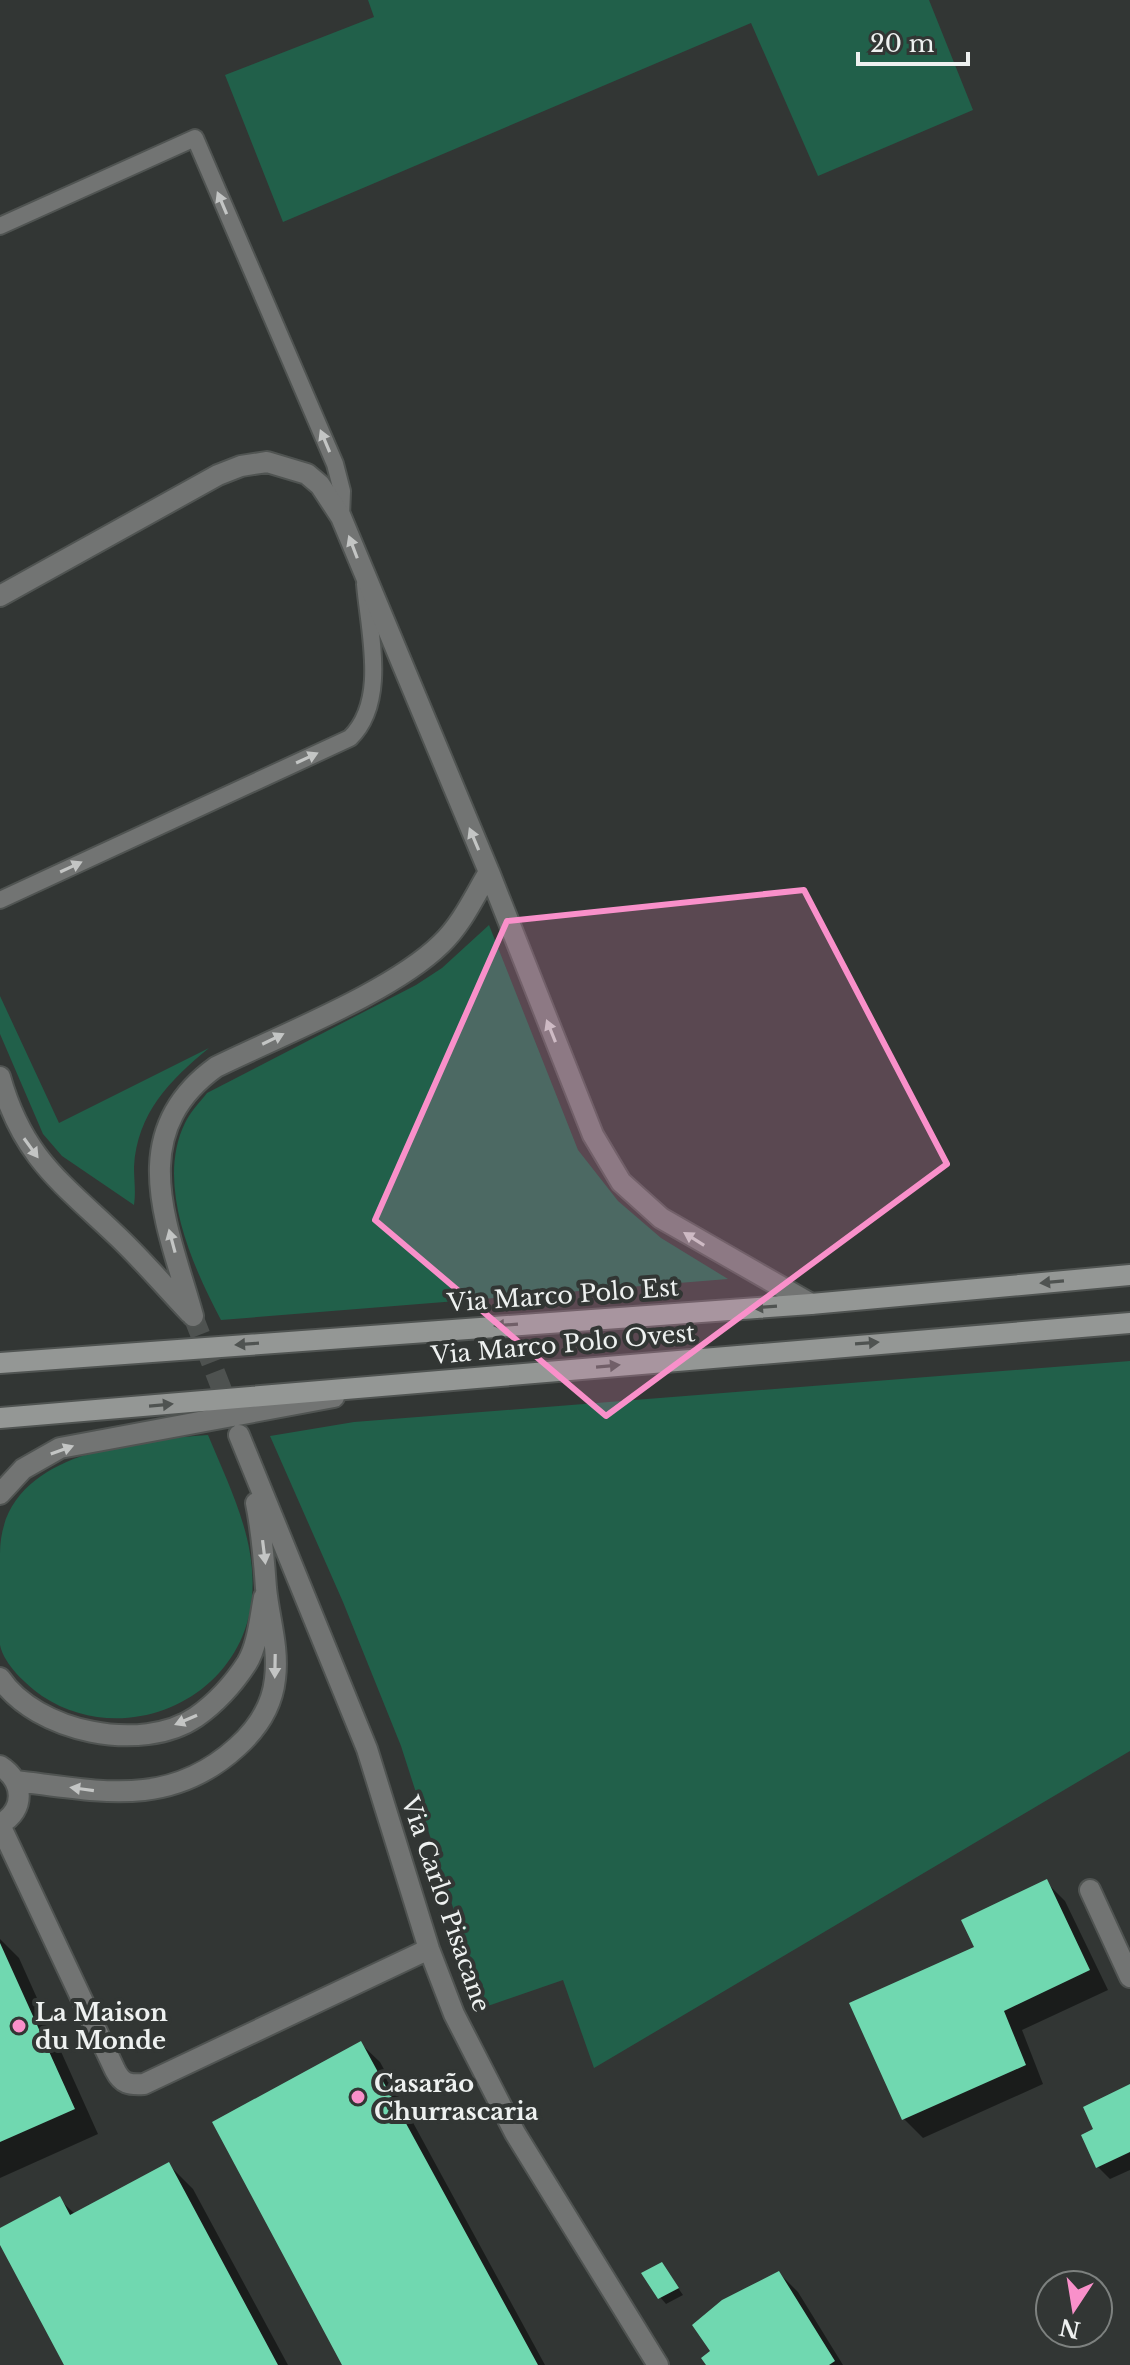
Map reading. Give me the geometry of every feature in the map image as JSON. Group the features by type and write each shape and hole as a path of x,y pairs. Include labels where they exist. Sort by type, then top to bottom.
{"street":[{"path":"0,596 218,475 241,466 267,462 307,474 320,485 341,517 365,581 489,872 593,1135 621,1182 642,1203 672,1225 811,1304"},
{"path":"0,1077 20,1133 52,1176 116,1235 193,1316 168,1223 158,1163 161,1137 192,1085 216,1067 410,969 451,931 489,872"},
{"name":"Via Marco Polo Est","path":"0,1363 811,1304 1130,1275"},
{"name":"Via Marco Polo Ovest","path":"0,1418 1130,1323"},
{"path":"0,1494 23,1469 60,1448 391,1385"},
{"name":"Via Carlo Pisacane","path":"239,1435 367,1749 429,1949 454,2014 515,2133 658,2365"},
{"path":"0,1766 16,1781 104,1792 141,1790 186,1782 222,1760 254,1732 268,1706 275,1681 275,1631 266,1589 266,1557 248,1459"},
{"path":"0,1678 37,1712 69,1728 120,1736 195,1718 226,1691 249,1660 266,1589"},
{"path":"16,1781 19,1801 15,1812 0,1825 115,2070 120,2080 130,2085 144,2084 429,1949"},
{"path":"1090,1890 1130,1977"}],"lane":[{"path":"0,226 195,138 335,464 342,491 341,517"},
{"path":"0,900 350,738 361,727 369,711 373,682 365,581"}],"highlighted area":[{"path":"804,890 947,1164 606,1416 375,1220 507,921"}],"green space":[{"path":"368,0 929,0 973,110 818,176 751,23 283,222 225,75 374,17"},
{"path":"489,925 578,1150 618,1201 661,1238 728,1279 221,1320 189,1250 176,1198 174,1172 177,1147 190,1115 207,1093 416,985 442,968"},
{"path":"0,996 59,1123 209,1048 169,1085 149,1114 136,1148 134,1205 62,1156 43,1134 0,1034"},
{"path":"1130,1361 1130,1751 594,2068 563,1980 485,2007 401,1746 343,1602 270,1436 354,1422"},
{"path":"208,1435 240,1513 252,1575 252,1597 244,1633 227,1663 203,1688 175,1705 143,1716 109,1718 74,1712 42,1696 11,1667 0,1645 0,1554 6,1520 22,1493 46,1473 75,1458 108,1448"}],"building":[{"path":"1047,1879 1090,1970 1004,2011 1026,2065 902,2120 849,2003 974,1947 961,1920"},
{"name":"La Maison du Monde","path":"0,1943 75,2109 0,2142"},
{"path":"361,2041 538,2365 342,2365 212,2122"},
{"path":"1130,2084 1130,2152 1096,2168 1081,2135 1093,2129 1083,2107"},
{"path":"169,2162 278,2365 64,2365 0,2245 0,2228 60,2196 70,2215"},
{"path":"662,2262 679,2288 658,2299 641,2273"},
{"path":"779,2271 835,2361 829,2365 706,2365 701,2358 710,2351 692,2325 722,2300"}],"tunnel":[{"path":"193,1316 231,1413"}],"place":[{"name":"La Maison du Monde","path":"19,2026"},
{"name":"Casarão Churrascaria","path":"358,2097"}]}
